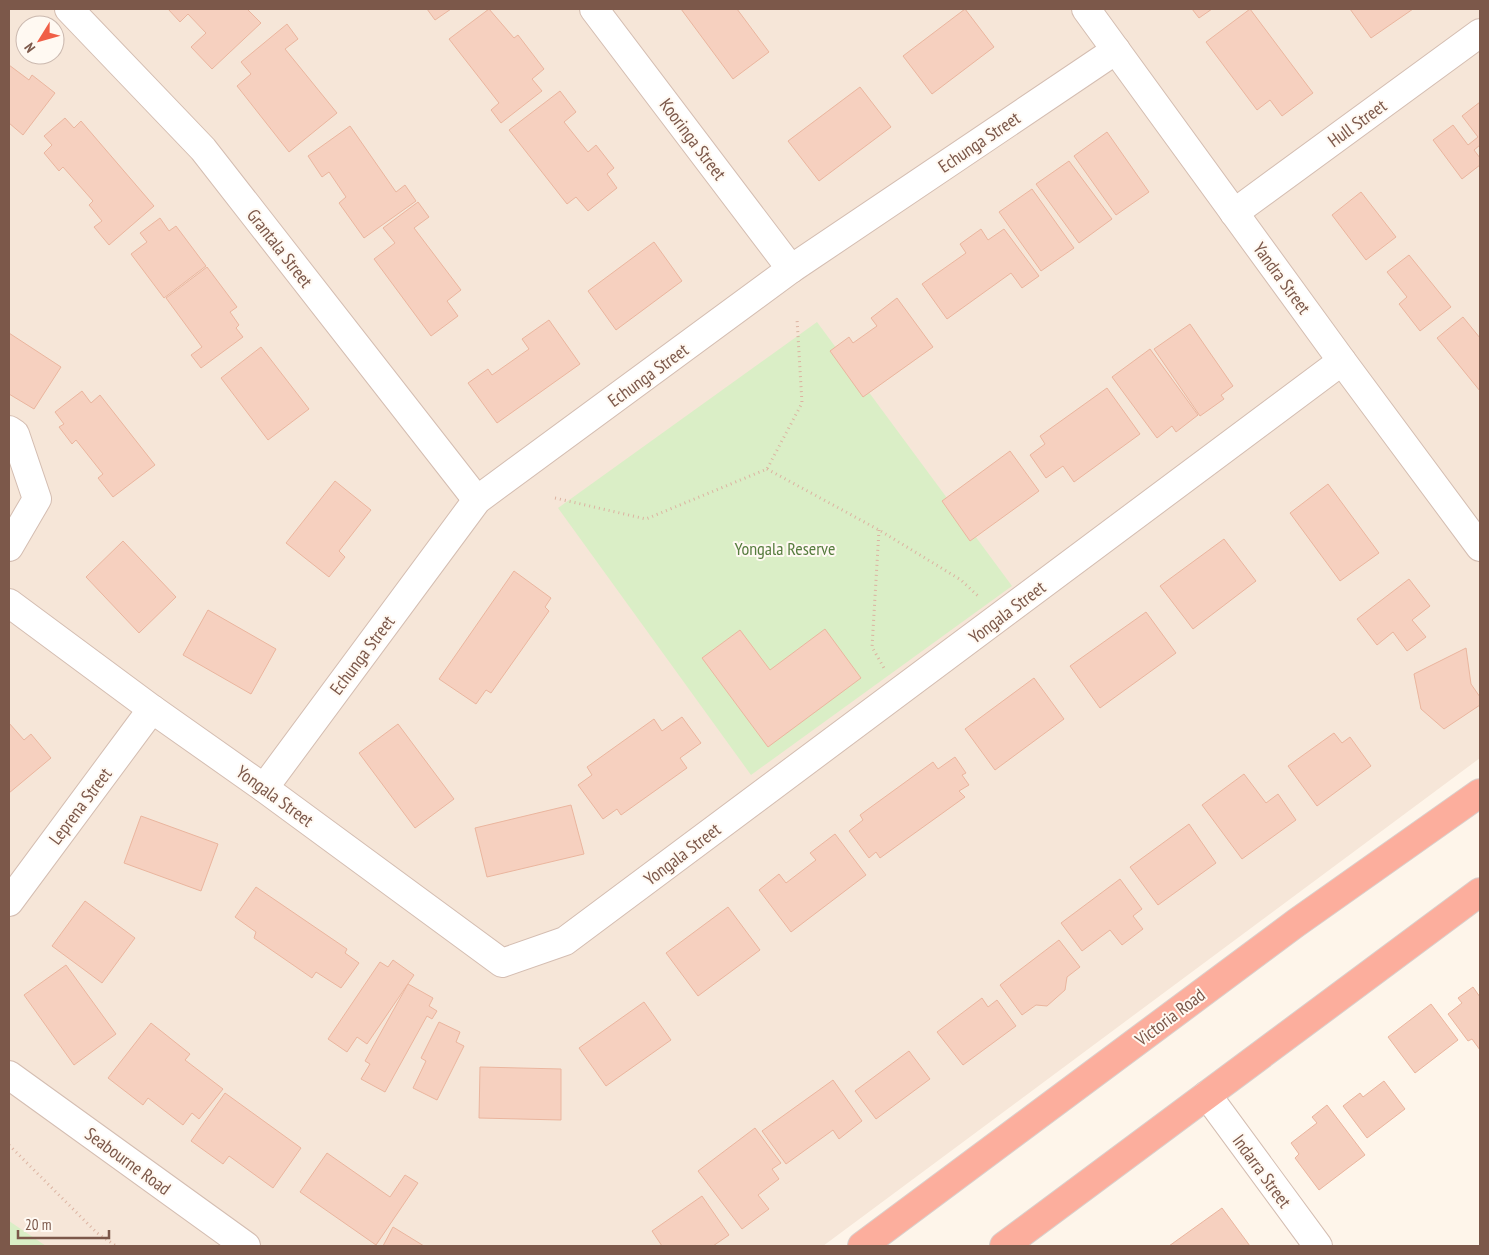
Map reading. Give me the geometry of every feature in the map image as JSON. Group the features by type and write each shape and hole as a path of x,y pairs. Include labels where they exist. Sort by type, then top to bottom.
{"highway":[{"name":"Victoria Road","path":"862,1246 1296,923 1480,793"},
{"path":"1004,1246 1480,892"}],"street":[{"name":"Grantala Street","path":"69,9 203,149 477,500"},
{"name":"Kooringa Street","path":"594,9 791,269"},
{"name":"Yandra Street","path":"1086,9 1342,361 1480,546"},
{"name":"Hull Street","path":"1234,213 1480,33"},
{"name":"Echunga Street","path":"264,788 477,500 791,269 1116,50"},
{"name":"Yongala Street","path":"9,603 502,963 565,941 1342,361"},
{"path":"9,430 15,434 36,499 9,547"},
{"name":"Leprena Street","path":"9,902 152,709"},
{"name":"Seabourne Road","path":"9,1075 246,1246"},
{"name":"Indarra Street","path":"1207,1095 1318,1246"}],"path":[{"path":"555,498 646,519 767,470 802,403 797,319"},
{"path":"767,470 879,530 961,580 980,598"},
{"path":"879,530 872,647 889,675"},
{"path":"9,1145 97,1233 116,1246"}],"shaded area":[{"path":"9,9 1480,9 1480,758 823,1246 9,1246"}],"green space":[{"name":"Yongala Reserve","path":"817,322 1012,586 751,775 558,508"},
{"path":"9,1221 46,1246 9,1246"}],"building":[{"path":"168,9 247,9 261,23 212,69 191,47 206,33 188,14 180,22"},
{"path":"427,9 451,9 435,20"},
{"path":"489,9 514,38 518,35 544,69 532,79 542,91 501,123 491,110 499,103 449,39"},
{"path":"681,9 737,9 769,52 733,79"},
{"path":"965,9 994,47 932,94 903,56"},
{"path":"1192,9 1212,9 1199,18"},
{"path":"1250,9 1313,93 1282,116 1270,100 1257,110 1206,42"},
{"path":"1350,9 1413,9 1371,38"},
{"path":"287,24 298,39 285,49 337,113 289,152 237,86 251,74 241,62"},
{"path":"9,65 29,80 32,75 55,93 23,135 9,123"},
{"path":"860,87 891,127 819,181 788,141"},
{"path":"560,91 576,112 564,122 588,152 596,145 614,168 607,174 617,188 588,211 576,197 567,204 509,130"},
{"path":"1480,102 1480,145 1474,150 1480,158 1480,165 1462,179 1433,140 1453,125 1468,145 1478,137 1462,116"},
{"path":"65,118 74,128 81,121 154,206 109,245 94,227 102,221 89,205 93,201 63,167 59,171 44,153 52,145 44,136"},
{"path":"350,126 396,192 405,185 416,201 364,238 339,203 346,197 329,172 322,177 308,156"},
{"path":"1107,132 1149,192 1116,215 1074,156"},
{"path":"1069,161 1112,219 1079,243 1036,184"},
{"path":"1032,189 1074,248 1041,271 999,212"},
{"path":"1361,192 1396,237 1366,260 1332,215"},
{"path":"418,202 429,217 414,228 461,290 447,301 458,316 431,336 374,259 395,243 383,228"},
{"path":"160,218 169,231 176,226 206,266 164,298 131,254 147,242 140,233"},
{"path":"981,229 988,240 1004,229 1039,276 1022,288 1011,273 947,319 922,284 966,253 960,244"},
{"path":"654,242 682,281 616,330 588,291"},
{"path":"1409,255 1451,307 1420,331 1399,304 1407,297 1387,272"},
{"path":"207,267 237,307 230,312 239,325 236,328 243,337 201,368 191,355 202,347 166,298"},
{"path":"897,298 933,347 863,397 830,351 849,337 853,343 877,326 871,318"},
{"path":"1463,317 1480,338 1480,391 1437,338"},
{"path":"549,320 580,364 497,423 468,383 488,369 492,375 529,349 522,339"},
{"path":"1190,324 1233,386 1221,395 1224,399 1200,416 1154,349"},
{"path":"9,333 61,367 34,409 9,394"},
{"path":"261,347 309,409 268,440 221,378"},
{"path":"1150,349 1198,415 1176,432 1172,426 1157,438 1112,377"},
{"path":"1107,388 1140,434 1074,482 1063,466 1046,478 1030,455 1045,444 1040,436"},
{"path":"82,391 91,403 100,395 155,465 113,497 98,478 103,474 76,440 72,444 59,427 64,424 55,412"},
{"path":"1010,451 1039,491 970,541 942,501"},
{"path":"335,481 371,510 339,551 345,557 329,577 286,543"},
{"path":"1328,484 1379,553 1340,581 1290,513"},
{"path":"1224,539 1256,581 1193,629 1160,586"},
{"path":"123,541 176,597 139,633 86,577"},
{"path":"514,571 551,598 545,607 549,611 491,693 486,690 476,704 439,679"},
{"path":"1409,579 1430,606 1412,620 1426,637 1407,651 1393,632 1377,645 1357,619"},
{"path":"208,610 276,649 251,694 183,655"},
{"path":"1146,612 1176,653 1100,708 1070,666"},
{"path":"825,629 861,678 768,747 702,658 740,630 770,670"},
{"path":"1466,648 1471,684 1480,697 1480,705 1444,729 1421,709 1414,674"},
{"path":"1034,678 1064,719 995,770 965,729"},
{"path":"682,717 701,743 680,758 687,768 621,815 617,809 603,819 578,785 592,775 587,767 654,719 662,731"},
{"path":"9,723 24,740 31,734 51,758 9,793"},
{"path":"398,724 454,799 415,828 359,753"},
{"path":"1334,733 1342,743 1350,737 1371,766 1317,806 1288,766"},
{"path":"955,757 966,773 962,775 969,785 959,791 965,797 880,858 876,852 869,858 849,831 863,820 860,815 933,762 938,769"},
{"path":"1244,774 1266,803 1278,794 1296,820 1242,859 1202,805"},
{"path":"571,805 584,854 487,877 475,828"},
{"path":"141,816 218,844 201,891 124,863"},
{"path":"1189,824 1216,863 1158,905 1130,867"},
{"path":"835,834 866,875 791,932 759,890 779,874 786,883 816,860 810,853"},
{"path":"1120,879 1142,909 1133,916 1143,929 1122,945 1110,930 1082,951 1061,923"},
{"path":"256,887 347,949 345,953 359,963 341,988 316,972 312,978 254,938 256,932 235,917"},
{"path":"85,901 135,938 102,983 52,946"},
{"path":"728,907 760,950 698,996 666,953"},
{"path":"1059,940 1080,967 1067,977 1065,990 1047,1006 1036,1005 1022,1015 1000,985"},
{"path":"393,960 414,975 367,1044 357,1037 347,1052 328,1039 380,962 388,967"},
{"path":"66,965 116,1034 74,1065 24,995"},
{"path":"408,984 433,998 429,1006 437,1011 432,1019 427,1016 385,1092 361,1079 370,1064 365,1061"},
{"path":"1473,987 1480,997 1480,1050 1472,1039 1468,1041 1448,1014 1462,1003 1458,998"},
{"path":"982,998 988,1007 997,1000 1016,1026 963,1065 937,1032"},
{"path":"644,1002 671,1040 606,1086 579,1048"},
{"path":"1431,1004 1458,1040 1415,1073 1388,1037"},
{"path":"439,1022 460,1032 456,1042 464,1046 437,1100 413,1088 426,1061 421,1058"},
{"path":"151,1023 190,1054 185,1060 223,1089 199,1119 192,1113 183,1125 148,1098 143,1105 108,1078"},
{"path":"909,1051 930,1079 876,1119 855,1091"},
{"path":"480,1067 561,1069 561,1120 479,1118"},
{"path":"833,1080 862,1121 839,1139 833,1130 786,1164 762,1131"},
{"path":"1384,1081 1405,1109 1367,1138 1343,1106 1360,1093 1363,1097"},
{"path":"225,1093 301,1148 273,1188 229,1156 223,1164 191,1141"},
{"path":"1327,1105 1365,1155 1319,1190 1295,1158 1299,1154 1291,1143 1317,1123 1312,1117"},
{"path":"755,1128 781,1163 772,1169 779,1179 758,1195 769,1209 742,1229 698,1171"},
{"path":"327,1153 390,1197 405,1175 418,1183 376,1245 300,1192"},
{"path":"702,1196 729,1235 713,1246 662,1246 652,1231"},
{"path":"1222,1208 1250,1246 1169,1246"},
{"path":"393,1227 424,1246 383,1246"}]}
